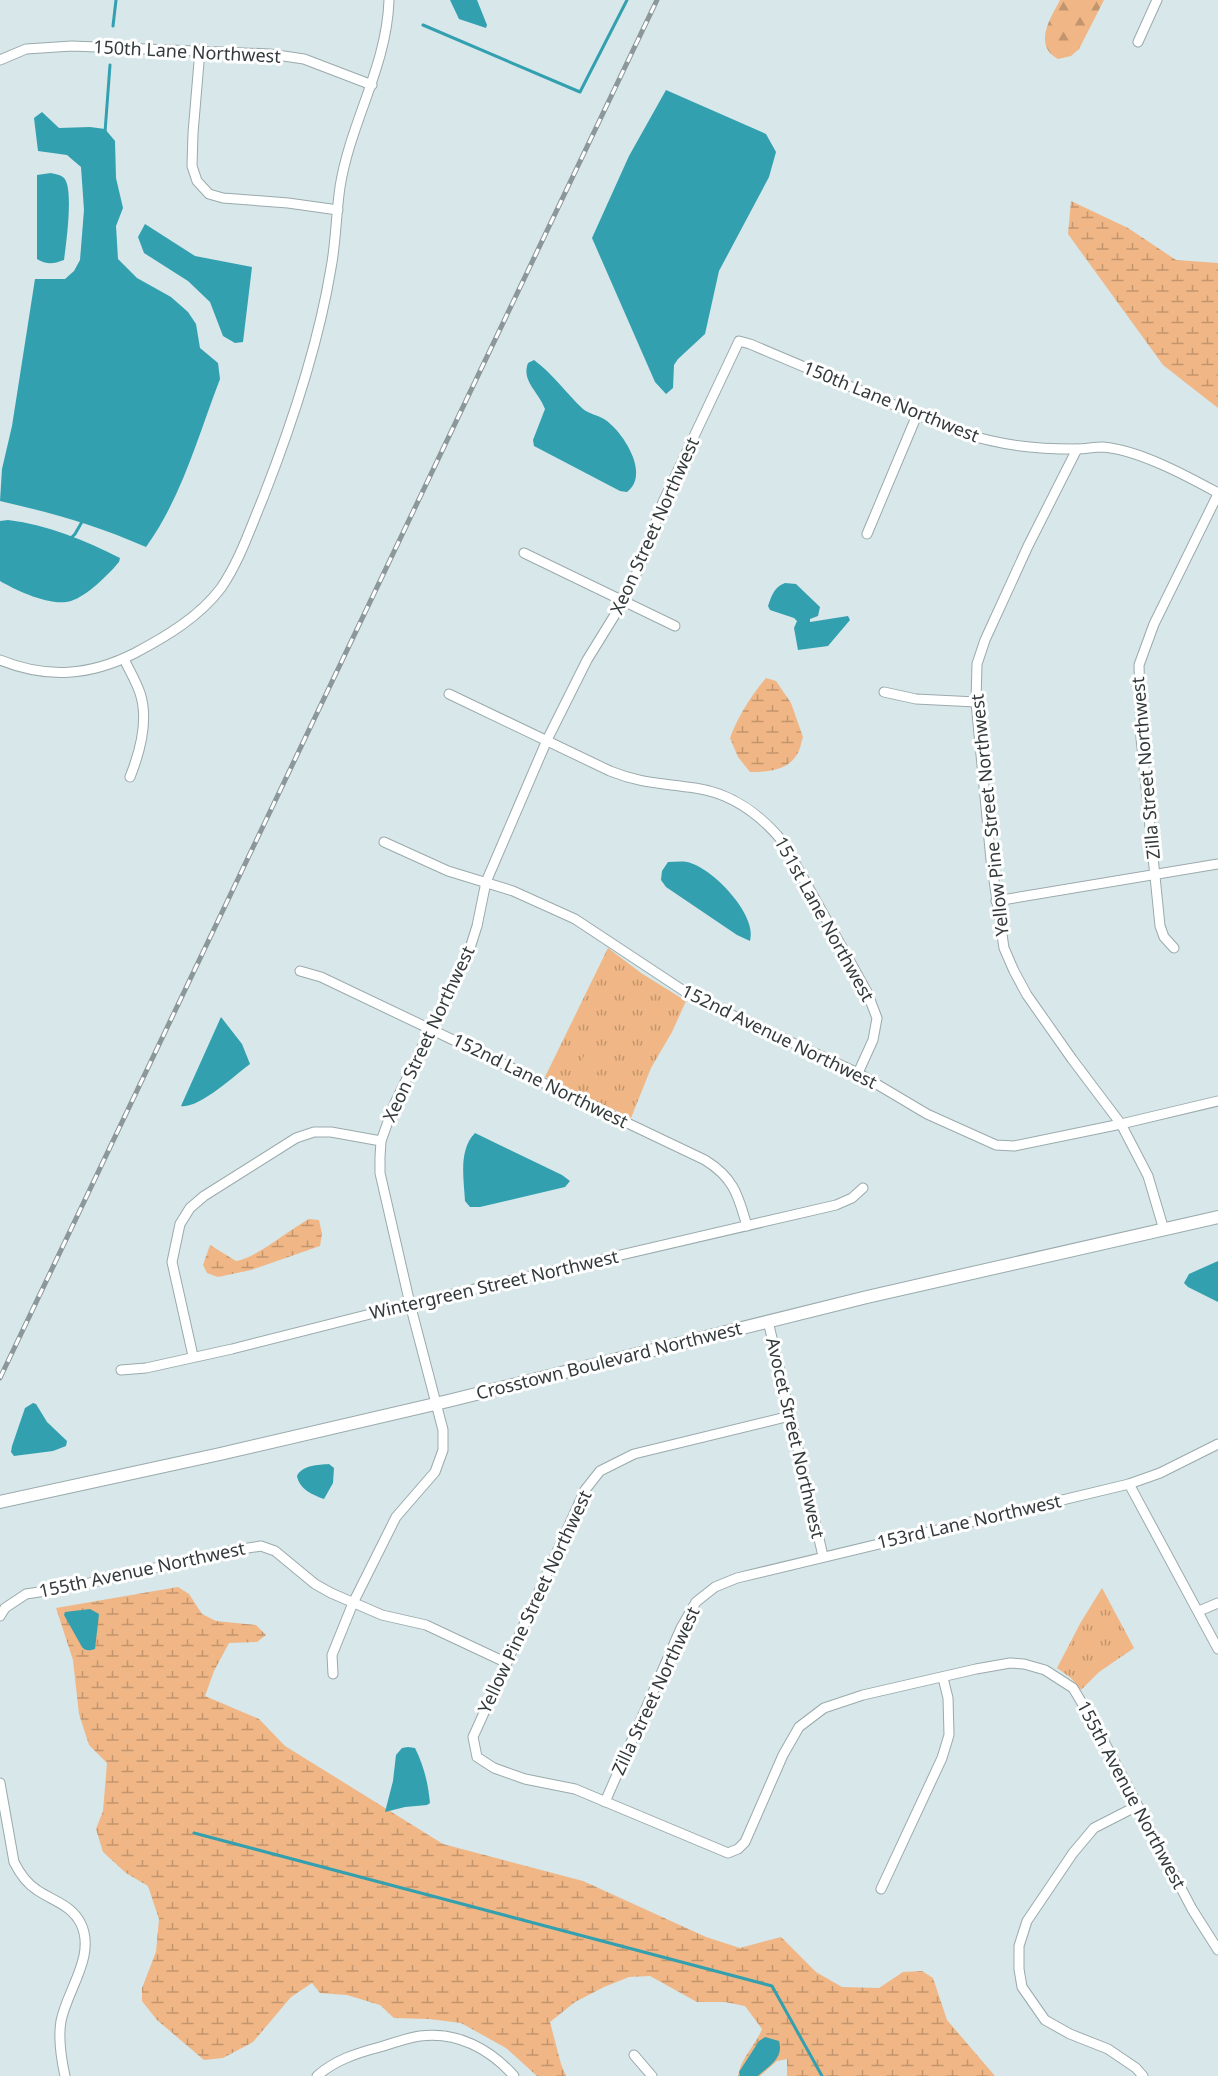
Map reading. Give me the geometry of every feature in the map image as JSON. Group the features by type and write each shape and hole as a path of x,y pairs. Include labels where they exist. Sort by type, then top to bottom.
{"street":[{"path":"0,660 21,669 52,673 80,672 124,659 166,637 194,615 219,589 238,561 301,395 332,268 340,187 354,132 372,86 388,24 389,0"},
{"path":"1138,42 1157,0"},
{"name":"150th Lane Northwest","path":"0,60 26,50 72,46 270,54 304,59 372,86"},
{"path":"200,50 192,166 197,182 209,194 223,198 338,210"},
{"name":"150th Lane Northwest","path":"739,341 917,415 992,442 1017,447 1077,449 1104,447 1143,457 1183,474 1218,494"},
{"name":"Xeon Street Northwest","path":"333,1674 332,1655 353,1602 396,1517 428,1482 441,1460 444,1441 380,1173 381,1141 394,1105 470,948 486,882 547,740 587,660 624,600 640,566 663,502 739,341"},
{"path":"867,534 917,415"},
{"name":"Yellow Pine Street Northwest","path":"1077,449 1028,546 985,640 977,664 976,702 996,901 1004,948 1027,995 1121,1124 1148,1176 1164,1230"},
{"name":"Zilla Street Northwest","path":"1174,948 1164,937 1160,926 1142,738 1138,665 1154,624 1218,494"},
{"path":"524,553 675,626"},
{"path":"124,659 141,695 143,725 140,754 130,777"},
{"path":"884,692 916,699 976,702"},
{"name":"151st Lane Northwest","path":"449,694 631,780 698,788 755,812 768,823 783,842 867,992 877,1018 873,1040 858,1073"},
{"name":"152nd Avenue Northwest","path":"384,842 448,871 513,891 575,918 693,997 858,1073 927,1114 996,1145 1014,1146 1121,1124"},
{"path":"996,901 1218,864"},
{"name":"152nd Lane Northwest","path":"300,971 321,977 705,1160 720,1169 730,1179 747,1226"},
{"path":"1121,1124 1218,1101"},
{"path":"193,1356 172,1262 180,1224 190,1208 204,1196 296,1138 314,1132 331,1132 381,1141"},
{"name":"Wintergreen Street Northwest","path":"121,1370 146,1368 232,1349 410,1304 836,1205 852,1198 863,1188"},
{"name":"Crosstown Boulevard Northwest","path":"0,1502 220,1454 768,1321 1218,1217"},
{"name":"Avocet Street Northwest","path":"768,1321 823,1556"},
{"name":"Yellow Pine Street Northwest","path":"605,1802 574,1789 525,1779 494,1768 477,1757 473,1737 585,1490 600,1471 634,1454 790,1416"},
{"name":"153rd Lane Northwest","path":"715,1587 737,1578 823,1556 1130,1484 1160,1473 1218,1444"},
{"path":"1130,1484 1218,1649"},
{"name":"155th Avenue Northwest","path":"3,1612 26,1594 72,1587 261,1546 280,1555 315,1584 382,1615 426,1625 507,1663"},
{"name":"Zilla Street Northwest","path":"605,1802 681,1628 696,1602 715,1587"},
{"path":"1199,1611 1218,1603"},
{"name":"155th Avenue Northwest","path":"605,1802 694,1841 728,1853 738,1849 745,1842 783,1755 800,1727 824,1708 863,1695 975,1669 1010,1663 1024,1664 1045,1670 1073,1688 1098,1730 1192,1909 1218,1950"},
{"path":"881,1889 942,1758 949,1735 948,1698 943,1678"},
{"path":"0,1783 14,1862 20,1874 38,1891 68,1908 80,1922 84,1933 85,1948 80,1969 65,2004 61,2023 60,2040 65,2076"},
{"path":"1137,1806 1094,1828 1073,1853 1027,1922 1019,1946 1019,1969 1022,1987 1045,2020 1071,2034 1108,2049 1136,2068 1143,2076"},
{"path":"317,2076 336,2062 357,2054 419,2036 440,2035 460,2038 486,2050 514,2076"},
{"path":"634,2055 652,2076"}],"green space":[{"path":"1060,0 1104,0 1079,49 1071,56 1058,59 1046,47 1045,39 1048,23"},
{"path":"1071,201 1128,228 1176,260 1218,263 1218,408 1163,365 1068,234"},
{"path":"766,678 776,681 791,703 803,737 797,754 787,765 769,771 750,772 738,757 730,738 745,706"},
{"path":"608,948 641,973 686,1001 672,1032 651,1068 631,1118 545,1077"},
{"path":"587,1050 604,1059 594,1078 577,1070"},
{"path":"309,1219 319,1220 322,1234 320,1246 251,1270 218,1277 207,1273 203,1265 210,1245 236,1261 245,1259"},
{"path":"178,1587 189,1594 202,1614 216,1621 256,1625 266,1635 257,1642 229,1643 214,1671 205,1696 259,1719 285,1746 443,1844 583,1881 706,1937 740,1948 781,1937 816,1972 842,1987 879,1988 903,1972 922,1971 933,1978 947,2020 995,2076 787,2076 787,2059 777,2061 760,2076 738,2076 742,2064 762,2029 745,2006 725,2002 697,2002 650,1976 629,1977 604,1987 575,2002 550,2022 566,2076 537,2076 506,2048 461,2023 394,2018 380,2005 347,1995 320,1993 312,1983 291,1997 253,2042 223,2058 204,2060 157,2020 142,2001 142,1988 156,1952 159,1919 148,1886 126,1873 103,1852 96,1829 103,1811 107,1763 89,1745 79,1714 73,1660 56,1608"},
{"path":"1102,1588 1134,1648 1099,1672 1081,1690 1071,1678 1057,1668"}],"water":[{"path":"450,0 477,0 487,25 486,28 459,19"},
{"path":"666,90 766,134 776,152 769,177 719,271 705,334 674,365 673,388 666,394 655,382 592,238 629,156"},
{"path":"42,112 59,128 105,129 115,141 116,178 123,208 116,226 118,259 137,278 171,297 188,312 196,324 200,348 218,363 220,379 188,466 170,508 146,547 74,520 0,501 2,469 12,426 35,279 65,279 74,271 80,260 84,210 81,167 67,155 38,151 34,118"},
{"path":"51,173 64,178 67,184 69,204 64,260 50,263 37,259 37,175"},
{"path":"145,224 195,256 252,267 243,342 235,343 223,336 210,302 188,281 144,253 138,237"},
{"path":"534,360 583,409 602,418 619,433 632,454 635,465 634,484 627,492 620,491 534,446 533,440 545,409 527,375 528,363"},
{"path":"8,520 66,534 120,558 119,562 91,590 71,601 54,602 25,593 0,581 0,521"},
{"path":"785,583 796,584 820,607 818,616 810,619 810,622 848,616 850,620 828,646 798,650 794,628 797,621 770,610 768,606 774,592"},
{"path":"668,862 687,862 709,873 720,882 747,918 751,930 750,941 737,935 666,887 661,880 662,871"},
{"path":"221,1017 242,1044 250,1064 207,1097 189,1106 181,1106"},
{"path":"475,1133 570,1181 565,1187 480,1207 470,1207 465,1201 463,1165 466,1148"},
{"path":"1218,1261 1218,1302 1184,1283 1189,1274"},
{"path":"33,1403 36,1404 47,1422 67,1441 66,1446 53,1451 14,1456 11,1452 12,1446 25,1408"},
{"path":"329,1464 334,1468 333,1483 324,1499 311,1493 298,1481 299,1472 306,1468"},
{"path":"90,1609 99,1614 95,1649 87,1650 82,1647 64,1615 65,1612"},
{"path":"402,1748 415,1748 421,1761 430,1803 385,1812 393,1781 396,1755"},
{"path":"765,2037 779,2041 778,2057 758,2076 740,2076 739,2072 759,2041"}],"waterway":[{"path":"113,26 116,0"},
{"path":"423,25 580,92 627,0"},
{"path":"105,132 110,65"},
{"path":"70,539 83,520"},
{"path":"194,1833 772,1986 822,2076"}],"railway":[{"path":"0,1378 657,0"}]}
